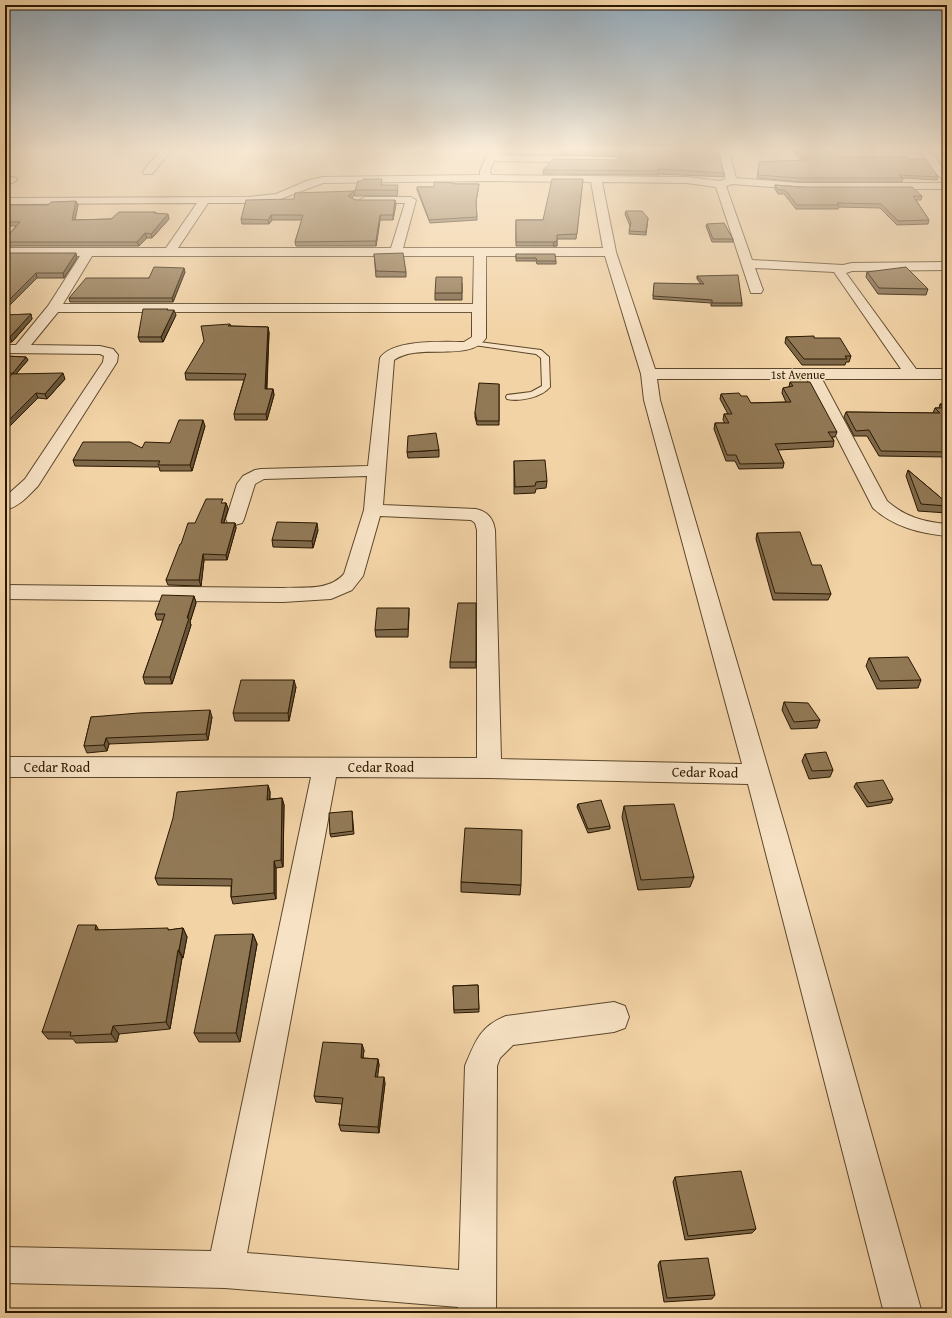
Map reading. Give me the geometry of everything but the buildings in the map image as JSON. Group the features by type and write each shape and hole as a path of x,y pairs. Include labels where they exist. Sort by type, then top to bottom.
{"street":[{"path":"170,252 198,210"},
{"path":"396,252 409,210"},
{"path":"602,210 610,252 649,374 652,400 757,774 903,1313"},
{"path":"729,210 756,290"},
{"path":"5,252 610,252"},
{"path":"20,349 54,308 88,252"},
{"path":"5,592 283,595 331,592 345,585 353,576 373,510 387,358 392,353 403,349 465,346 474,343 479,338 480,252"},
{"path":"748,264 843,269 852,267 947,266"},
{"path":"843,269 840,273 912,374"},
{"path":"54,308 480,308"},
{"path":"5,349 100,350 108,352 111,355 110,362 32,482 15,499 5,506"},
{"name":"1st Avenue","path":"649,374 947,374"},
{"path":"812,374 879,504 889,514 908,523 930,529 947,530"},
{"path":"235,519 246,484 249,480 261,474 376,471"},
{"path":"373,510 476,515 484,521 486,530 489,768"},
{"path":"225,1270 326,766"},
{"name":"Cedar Road","path":"5,767 326,766 757,774"},
{"path":"5,1265 225,1270 477,1301 481,1066 489,1047 506,1031 614,1018"}],"lane":[{"path":"474,343 543,354 545,357 546,387 542,391 529,395 510,397"}]}
